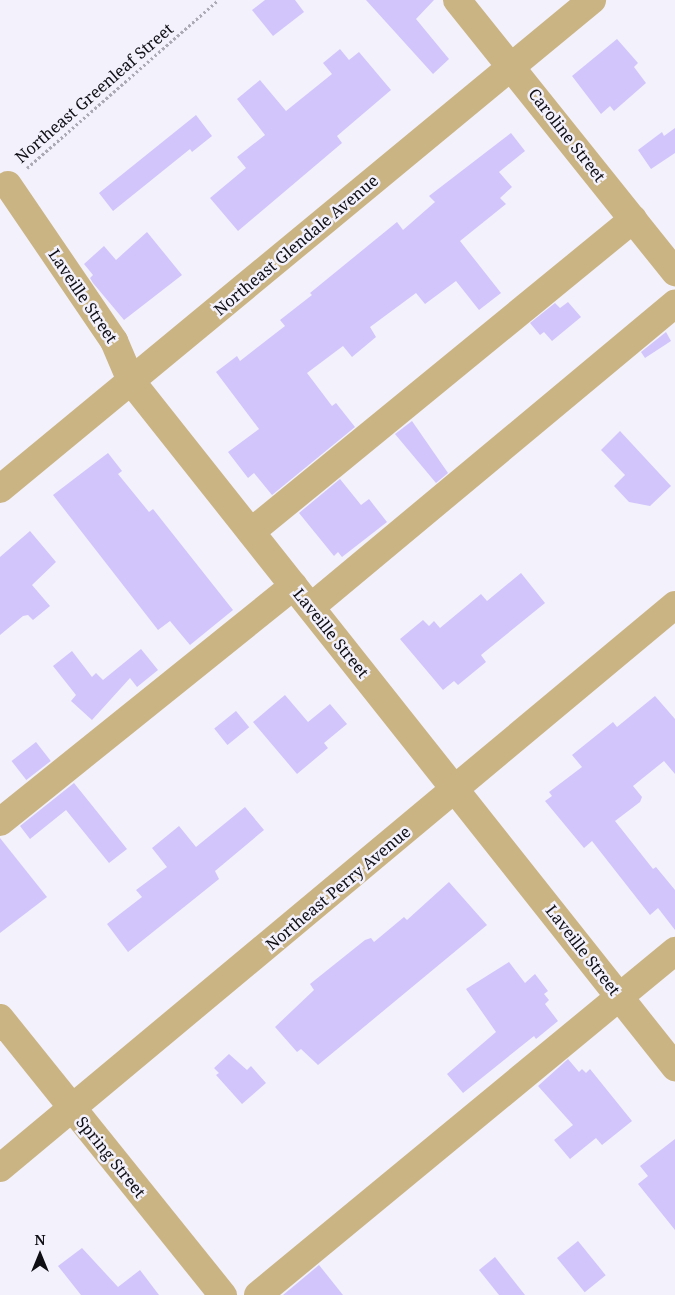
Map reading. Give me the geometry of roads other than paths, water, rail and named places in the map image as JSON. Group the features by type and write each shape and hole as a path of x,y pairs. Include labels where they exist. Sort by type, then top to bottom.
{"street":[{"name":"Caroline Street","path":"457,0 512,66 675,272"},
{"name":"Northeast Glendale Avenue","path":"0,490 592,0"},
{"name":"Laveille Street","path":"8,185 114,340 130,381 457,790 675,1067"},
{"path":"251,532 633,219"},
{"path":"310,607 675,304"},
{"path":"0,822 294,586"},
{"name":"Northeast Perry Avenue","path":"0,1168 457,790 675,606"},
{"path":"258,1295 675,951"},
{"name":"Spring Street","path":"0,1018 223,1295"}]}
